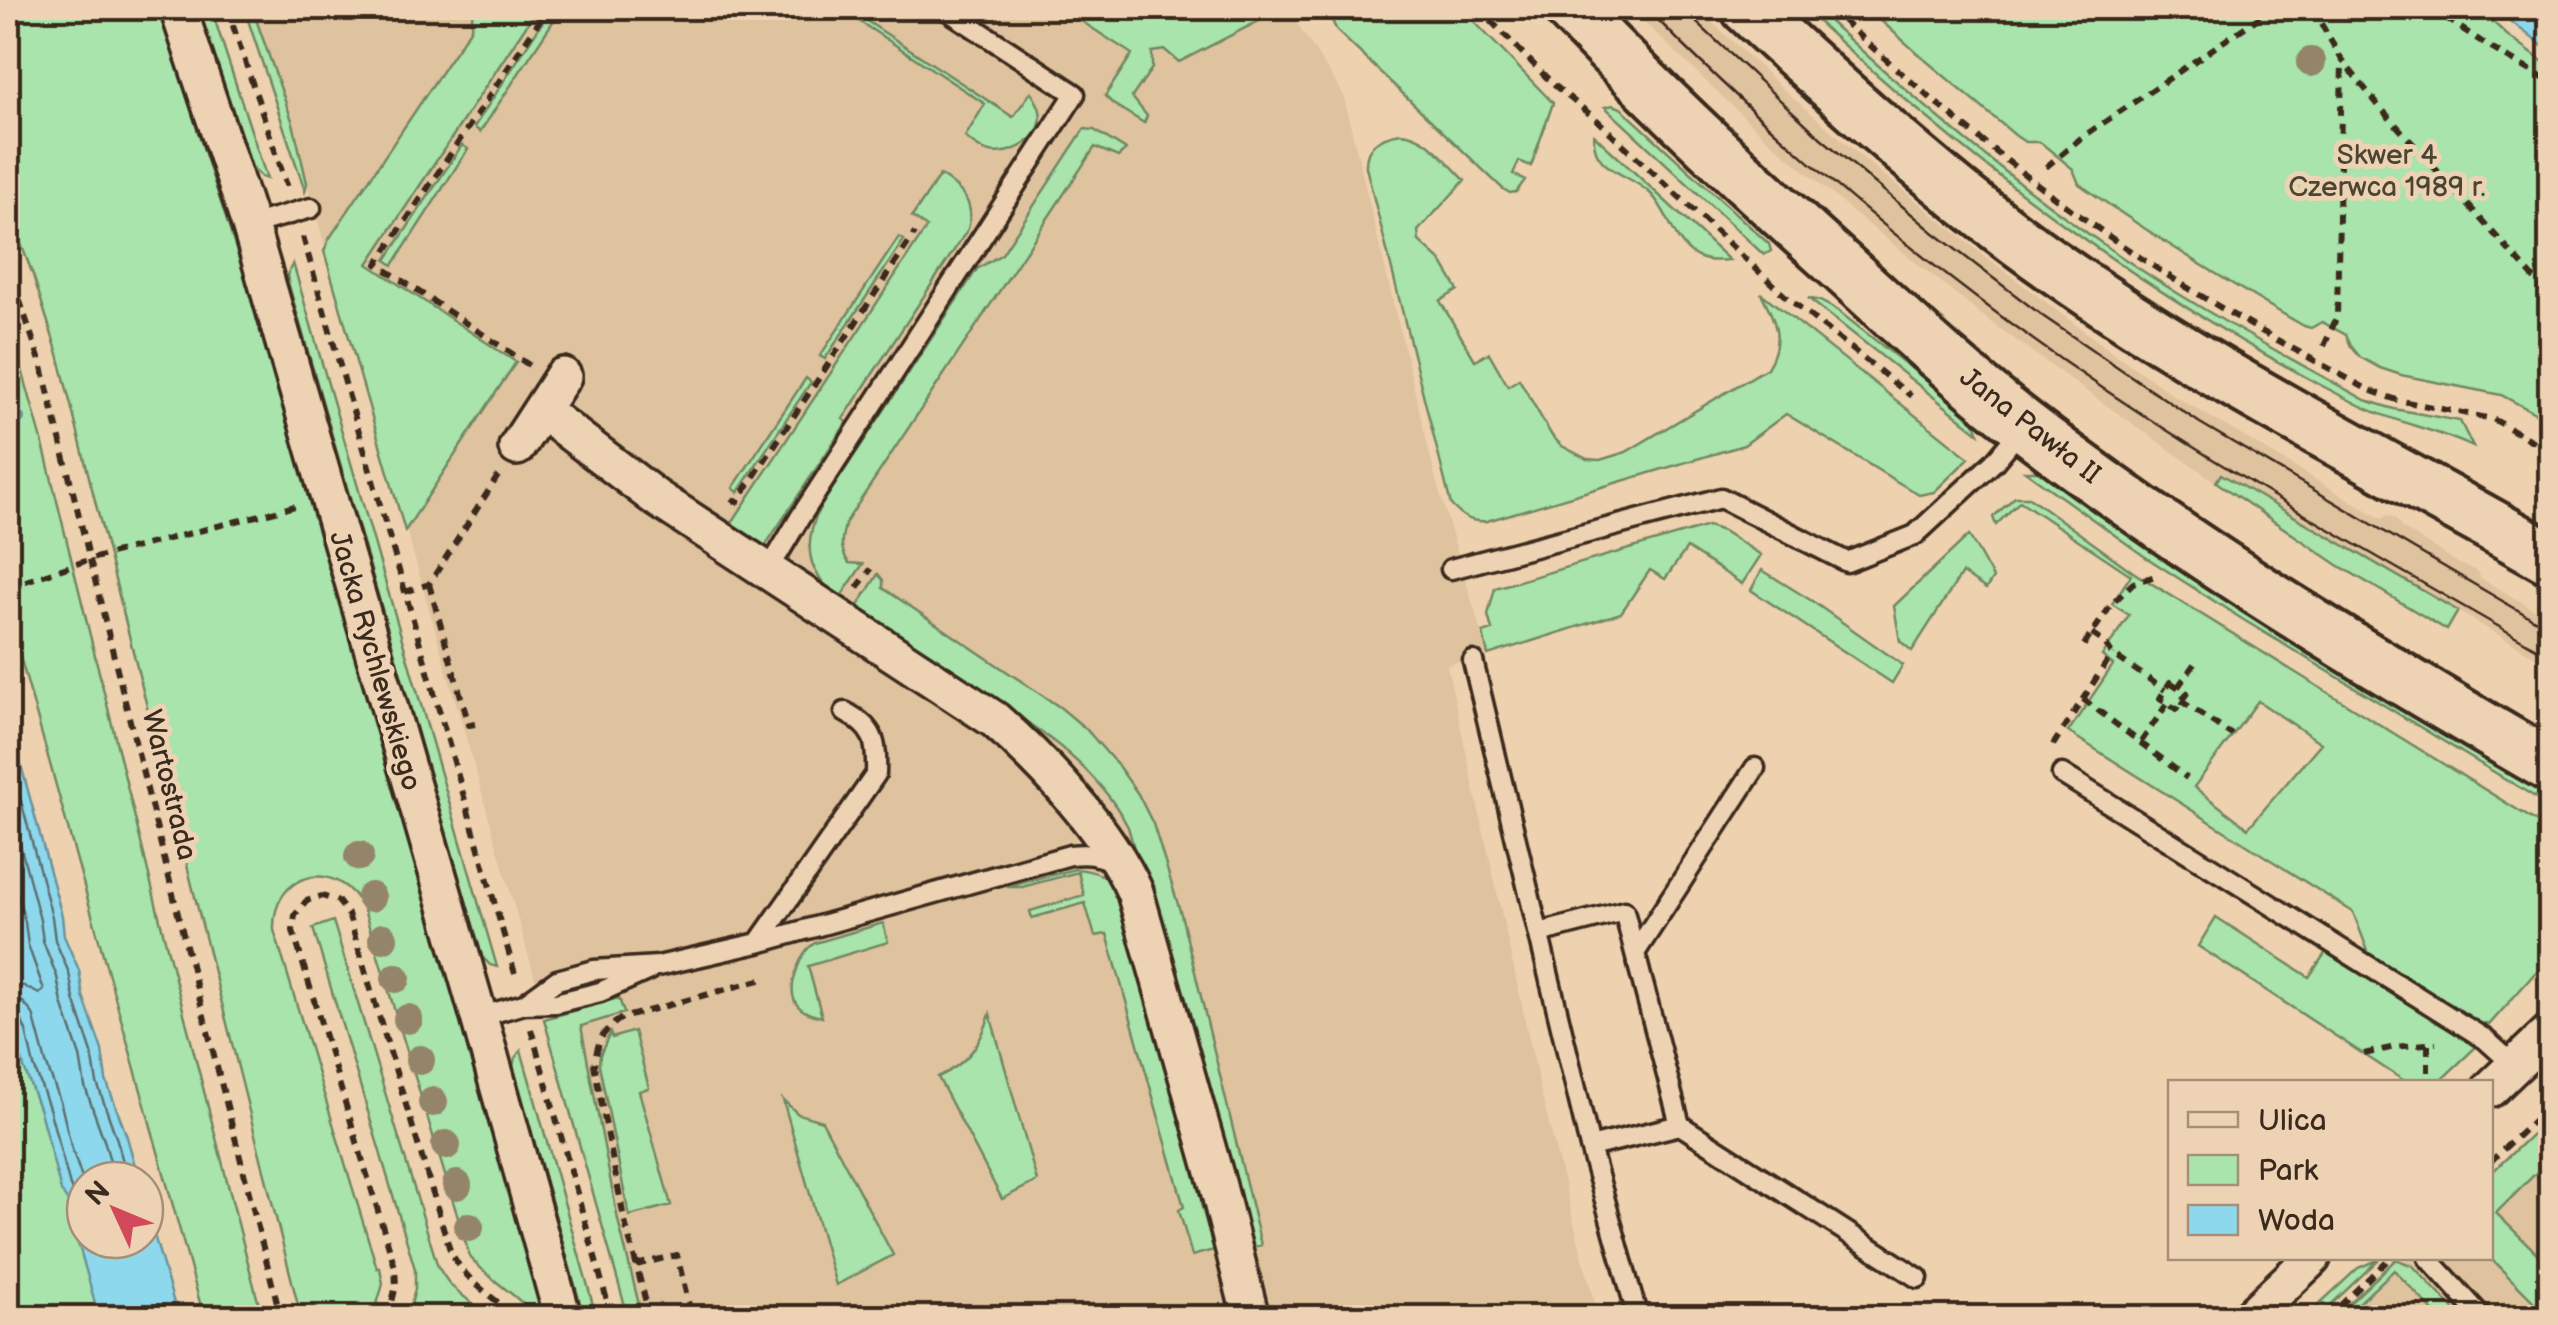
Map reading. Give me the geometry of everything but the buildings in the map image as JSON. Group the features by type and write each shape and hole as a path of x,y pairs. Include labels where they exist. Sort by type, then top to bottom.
{"main road":[{"name":"Jana Pawła II","path":"1570,8 1780,212 2024,426 2286,609 2550,766"},
{"path":"1747,8 1919,162 2063,272 2168,342 2253,392 2550,558"}],"street":[{"name":"Jacka Rychlewskiego","path":"178,8 250,224 563,1318"},
{"path":"517,447 554,390 655,497 995,720 1034,754 1062,787 1128,876 1135,892 1251,1318"},
{"path":"2502,1077 2550,1032"},
{"path":"2249,1318 2310,1260"}],"lane":[{"path":"768,570 1076,94 944,8"},
{"path":"250,224 304,210"},
{"path":"1451,569 1721,498 1847,562 1915,536 1994,462 2024,426"},
{"path":"1473,661 1590,1147 1638,1318"},
{"path":"758,943 876,774 877,749 871,733 845,712"},
{"path":"1635,953 1755,768"},
{"path":"2062,774 2498,1048 2502,1077"},
{"path":"479,1017 524,1004 556,1003 600,992 658,966 758,943 1070,855 1103,856 1128,876"},
{"path":"1539,933 1624,911 1680,1125 1918,1278"},
{"path":"1590,1147 1680,1125"},
{"path":"2430,1260 2484,1318"}],"path":[{"path":"227,8 304,210 405,592 612,1318"},
{"path":"548,8 377,264 554,390"},
{"path":"1478,8 1554,85 1597,120 1784,295 1917,401"},
{"path":"1829,8 2026,176 2143,260 2208,301 2369,390 2397,400 2493,419 2550,451"},
{"path":"2046,167 2081,138 2273,8"},
{"path":"2312,8 2342,60 2378,105 2550,296"},
{"path":"2431,8 2550,82"},
{"path":"2324,346 2337,317 2342,60"},
{"path":"722,492 737,502 915,233"},
{"name":"Wartostrada","path":"8,265 42,367 92,559 182,933 281,1318"},
{"path":"405,592 429,584 483,500"},
{"path":"8,587 92,559 256,515"},
{"path":"2084,645 2112,604 2133,583 2158,576"},
{"path":"429,584 469,726 475,724"},
{"path":"2092,634 2112,654 2165,690"},
{"path":"2062,774 2053,744 2112,654"},
{"path":"2178,688 2197,660"},
{"path":"2170,682 2187,693 2176,709 2160,698 2165,690 2170,682"},
{"path":"2083,699 2188,778"},
{"path":"2181,701 2232,735"},
{"path":"2141,742 2168,704"},
{"path":"388,1318 396,1286 395,1267 293,931 295,916 306,901 322,896 338,901 348,914 450,1250 467,1278 516,1318"},
{"path":"650,1318 624,1218 594,1065 604,1030 622,1018 767,978"},
{"path":"2364,1054 2479,1036"},
{"path":"2493,1159 2550,1106"},
{"path":"636,1265 677,1256 691,1315 670,1318"},
{"path":"2327,1318 2388,1260"}],"shaded area":[{"path":"252,8 1287,8 1343,94 1437,484 1488,655 1447,665 1541,1093 1598,1317 632,1317 293,123"},
{"path":"1629,8 1697,8 1863,158 2108,349 2173,395 2382,519 2387,515 2396,519 2402,528 2550,619 2550,665 2222,474 2216,482 2086,391 1987,319 1854,213 1764,136"},
{"path":"2550,1122 2550,1317 2344,1318 2405,1260 2493,1260 2493,1177"}],"green space":[{"path":"8,8 158,8 265,339 544,1316 536,1317 470,1257 364,910 353,893 324,877 308,878 284,894 276,910 274,930 383,1284 373,1317 301,1317 58,354 8,210"},
{"path":"198,8 211,8 267,179 252,167"},
{"path":"244,8 252,8 293,123 307,183 305,191"},
{"path":"473,8 529,8 535,12 368,264 516,362 405,531 324,251 471,28"},
{"path":"839,8 847,8 1013,117 1031,92 1041,119 1033,137 1002,152 978,147 965,137 985,104"},
{"path":"1061,8 1284,8 1179,62 1165,50 1152,52 1152,68 1132,97 1147,116 1144,123 1105,96 1132,54"},
{"path":"1326,8 1461,8 1553,103 1531,166 1519,161 1513,174 1525,180 1516,192 1503,189 1337,31"},
{"path":"1803,8 1815,8 1970,143 2135,266 2220,319 2365,400 2460,421 2473,447 2359,405 2208,321 2136,275 1999,176"},
{"name":"Skwer 4 Czerwca 1989 r.","path":"1867,8 2478,8 2550,67 2550,421 2501,395 2380,368 2360,357 2346,335 2322,322 2311,328 2304,326 2247,292 2079,184 2073,169 2040,142 2025,142 2016,136"},
{"path":"551,9 558,14 480,132 474,127"},
{"path":"1605,107 1621,108 1769,244 1771,251 1764,255"},
{"path":"1084,129 1094,130 1126,150 1118,157 1095,147 846,522 844,553 849,563 863,564 840,598 820,579 811,558 811,535 819,509 977,269 1002,254"},
{"path":"1401,133 1428,144 1465,180 1418,231 1419,241 1441,261 1458,290 1440,301 1475,360 1489,353 1508,386 1519,379 1552,436 1562,446 1587,459 1600,460 1626,452 1767,368 1777,339 1774,321 1761,293 1969,458 1934,492 1919,495 1786,414 1744,445 1487,521 1467,518 1451,505 1366,167 1368,153 1375,143"},
{"path":"1594,135 1729,260 1714,261 1691,253 1651,194 1605,164 1595,147"},
{"path":"462,145 468,149 393,265 386,260"},
{"path":"940,175 965,197 970,211 968,229 843,419 847,422 761,547 731,528 731,524 927,227 912,217"},
{"path":"899,237 904,240 825,359 820,356"},
{"path":"293,263 497,967 482,957 288,282"},
{"path":"1808,298 1837,310 1973,417 1979,433"},
{"path":"8,320 43,444 262,1317 204,1317 165,1177 165,1160 160,1160 8,613"},
{"path":"806,378 811,382 738,492 733,488"},
{"path":"2025,471 2044,471 2194,576 2349,673 2347,677 2550,797 2550,806 2242,619 2144,556"},
{"path":"2221,474 2458,611 2447,630 2338,565 2216,482"},
{"path":"2015,497 2029,497 2133,572 2550,830 2550,956 2489,1025 2473,1021 2371,959 2353,912 2068,732 2113,665 2102,656 2129,615 2112,604 2131,575 2020,501 1996,525 1993,517","holes":["2258,701 2321,743 2248,828 2194,787"]},
{"path":"1708,526 1761,555 1742,584 1687,548 1665,579 1650,570 1621,613 1488,655 1483,633 1492,630 1488,615 1495,588"},
{"path":"1969,535 1993,578 1986,589 1962,573 1912,651 1900,641 1894,606"},
{"path":"1762,570 1903,665 1892,683 1751,590"},
{"path":"878,574 883,588 1086,729 1138,794 1153,824 1181,914 1261,1245 1248,1248 1128,827 1099,784 1062,748 856,609"},
{"path":"1075,869 1099,874 1118,889 1206,1191 1201,1204 1214,1250 1192,1256 1179,1210 1184,1207 1107,934 1095,936 1085,903 1032,918 1030,911 1084,895 1078,872 1022,887 1007,887"},
{"path":"2216,917 2309,977 2326,952 2477,1046 2441,1080 2403,1080 2198,946"},
{"path":"8,919 66,1160 65,1260 94,1260 120,1317 8,1317"},
{"path":"333,921 438,1267 450,1285 486,1315 494,1317 408,1317 415,1269 313,928"},
{"path":"883,923 888,942 808,966 822,1017 799,1007 793,995 794,979 809,948"},
{"path":"619,998 624,1013 581,1026 618,1220 642,1317 628,1317 544,1019"},
{"path":"990,1014 1037,1181 1002,1199 938,1077 972,1052"},
{"path":"634,1031 649,1088 639,1091 671,1205 629,1216 599,1064 610,1033 612,1038"},
{"path":"521,1050 596,1317 584,1317 513,1066"},
{"path":"783,1100 798,1114 822,1121 893,1255 836,1285"},
{"path":"2550,1117 2550,1159 2496,1213 2550,1266 2550,1307 2545,1313 2492,1260 2493,1171"},
{"path":"2378,1260 2318,1317 2305,1317 2358,1268"},
{"path":"2398,1260 2413,1266 2461,1317 2439,1317 2394,1270 2344,1317 2335,1317"}],"water":[{"path":"2494,8 2550,8 2550,52"},
{"path":"8,717 62,916 64,936 79,970 83,996 102,1050 106,1080 133,1160 65,1160 65,1197 8,1004"},
{"path":"83,1260 161,1260 178,1317 99,1317"}],"waterway":[{"path":"8,417 19,418"}],"tram line":[{"path":"1646,8 1772,129 1838,186 2045,348 2234,472 2550,656"},
{"path":"1681,8 1821,138 1933,232 2044,317 2200,423 2550,629"}]}
